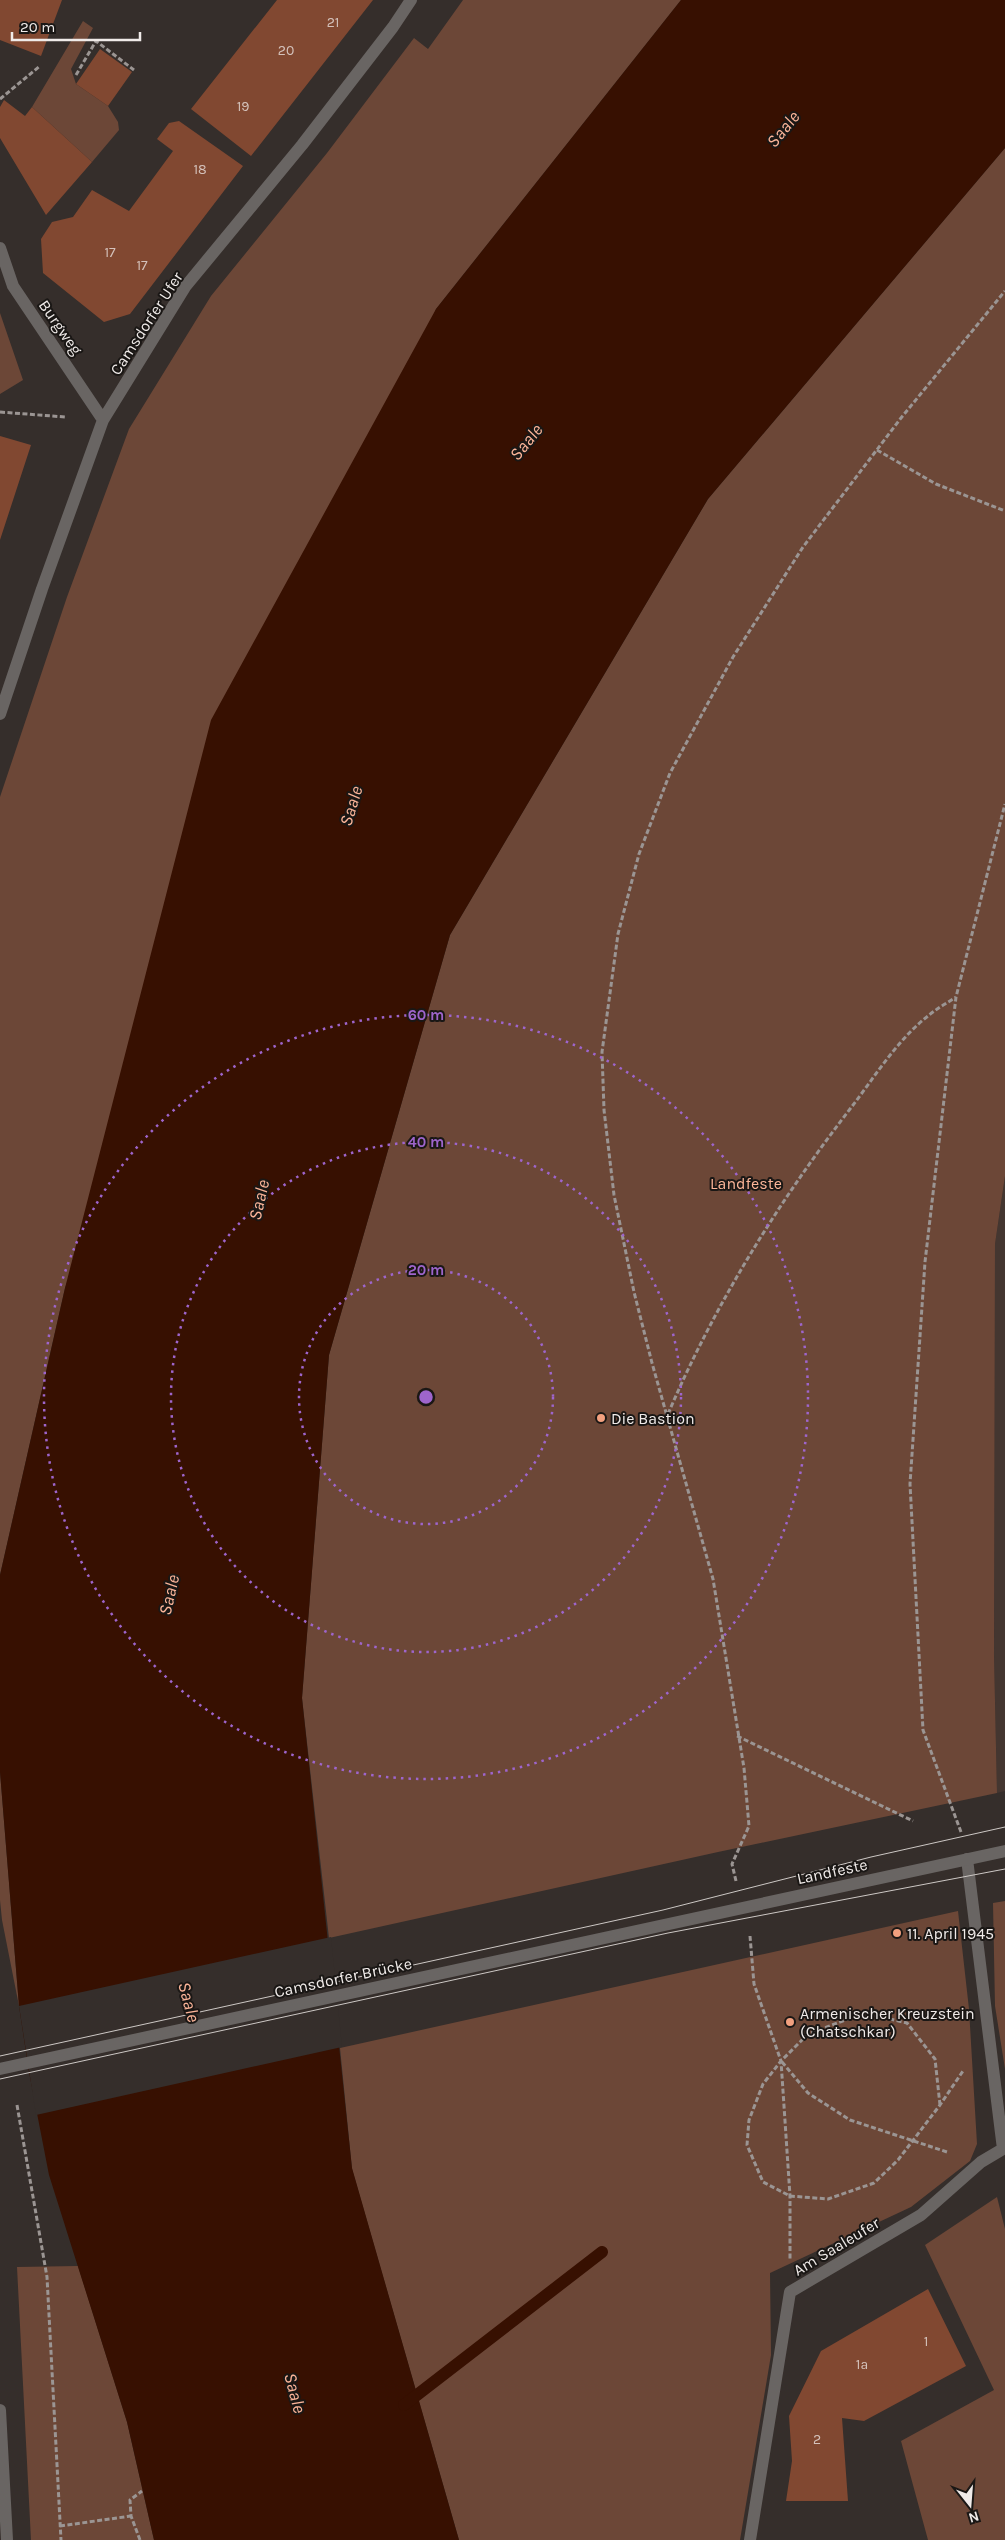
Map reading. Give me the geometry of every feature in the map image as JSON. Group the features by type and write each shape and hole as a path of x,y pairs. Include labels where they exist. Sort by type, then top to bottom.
{"street":[{"name":"Camsdorfer Ufer","path":"0,714 42,589 103,420 185,287 302,145 393,27 411,0"},
{"name":"Burgweg","path":"0,248 13,286 103,420"},
{"name":"Landfeste","path":"665,1923 1005,1851"},
{"name":"Am Saaleufer","path":"750,2540 790,2292 921,2215 981,2162 1004,2153 967,1859"},
{"name":"Camsdorfer Brücke","path":"0,2069 665,1923"},
{"path":"0,2410 7,2540"}],"path":[{"path":"76,75 96,41 134,70"},
{"path":"0,99 40,66"},
{"path":"790,2292 790,2196 781,2061 754,1984 752,1944 732,1864 749,1826 744,1768 737,1736 729,1668 713,1579 634,1292 614,1196 604,1110 602,1052 618,934 639,854 670,773 733,657 803,547 877,450 1005,291"},
{"path":"0,412 103,420"},
{"path":"877,450 936,484 1005,511"},
{"path":"967,1859 962,1836 923,1730 910,1484 925,1262 956,997 1005,804"},
{"path":"667,1415 706,1330 742,1265 792,1188 896,1049 926,1017 956,997"},
{"path":"737,1736 913,1821"},
{"path":"940,2104 935,2058 907,2023 864,2013 808,2034 781,2061 763,2084 749,2120 747,2145 763,2182 790,2196 828,2199 874,2182 898,2160 940,2104 987,2029"},
{"path":"781,2061 808,2093 850,2120 911,2142 981,2162"},
{"path":"17,2105 47,2277 61,2540"},
{"path":"140,2540 131,2516 130,2500 142,2490"},
{"path":"60,2526 131,2516"}],"shaded area":[{"path":"1005,1176 1005,1791 997,1793 994,1655 995,1244"}],"green space":[{"path":"463,0 681,0 436,309 65,1288 0,1575 0,797 67,597 129,429 211,296 327,153 414,38 428,49"},
{"path":"83,21 93,28 71,69 76,84 108,106 118,122 119,130 92,162 32,107"},
{"path":"1005,148 1005,1176 995,1244 994,1655 997,1793 718,1852 329,1938 302,1698 329,1355 450,935 708,499"},
{"path":"0,313 23,380 0,394"},
{"path":"0,1772 19,2006 2,1920 0,1900"},
{"path":"1005,1901 1005,2069 995,2006 993,1903"},
{"path":"958,1911 969,2009 977,2144 970,2161 911,2207 770,2273 771,2355 740,2540 459,2540 352,2169 340,2048"},
{"path":"997,2197 1005,2229 1005,2540 928,2540 901,2441 994,2390 925,2245"},
{"path":"78,2266 127,2422 154,2540 31,2540 17,2267"}],"water":[{"name":"Saale","path":"681,0 1005,0 1005,148 708,499 450,935 329,1355 302,1698 352,2168 459,2540 154,2540 127,2422 49,2175 29,2072 19,2006 0,1772 0,1575 65,1288 211,720 436,309"}],"pier":[{"path":"331,1937 342,2047 36,2115 19,2006"}],"building":[{"path":"0,0 62,0 41,56 0,40"},
{"path":"277,0 373,0 251,156 191,109"},
{"path":"100,49 132,72 108,106 76,84"},
{"path":"4,100 25,116 32,107 92,162 46,215 0,138 0,107"},
{"path":"179,121 243,166 130,314 104,322 43,273 41,239 52,222 73,217 92,190 129,211 173,151 157,139 169,123"},
{"path":"0,436 31,445 0,540"},
{"path":"928,2289 966,2366 864,2421 842,2418 848,2501 786,2501 792,2461 789,2416 821,2351"}],"waterway":[{"path":"404,2405 602,2252"}],"tram line":[{"path":"0,2056 663,1910 871,1857 1005,1827"},
{"path":"0,2079 668,1933 1005,1869"}],"place":[{"name":"Die Bastion","path":"601,1418"},
{"name":"11. April 1945","path":"897,1933"},
{"name":"Armenischer Kreuzstein (Chatschkar)","path":"790,2022"}]}
